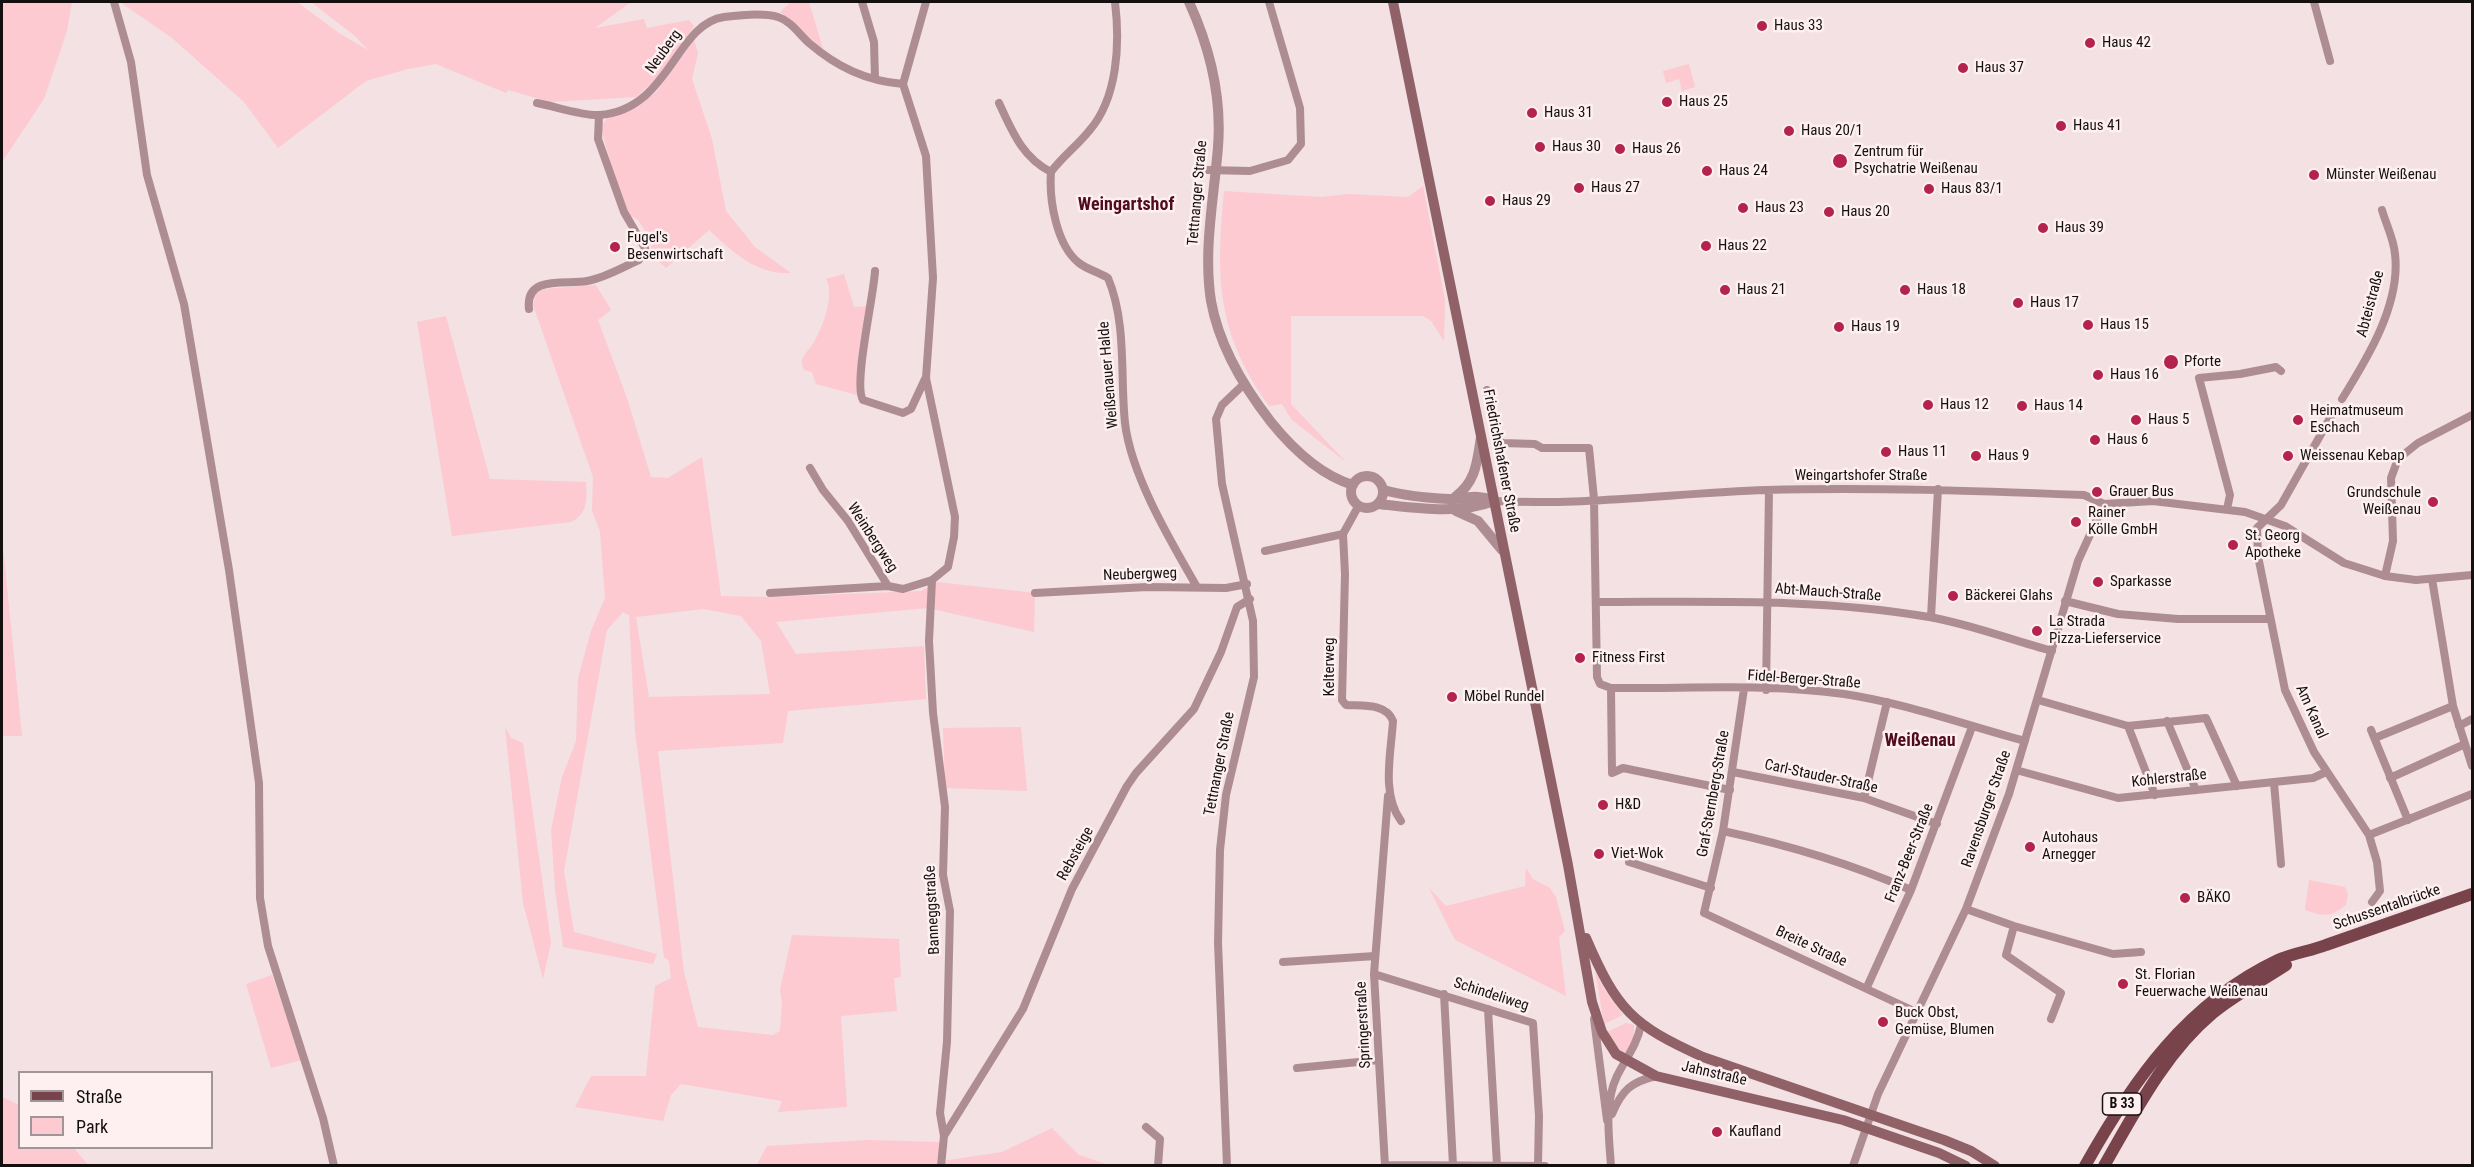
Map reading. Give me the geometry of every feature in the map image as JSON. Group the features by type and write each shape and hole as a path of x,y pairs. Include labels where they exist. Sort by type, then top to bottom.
{"main road":[{"name":"Friedrichshafener Straße","path":"1393,2 1502,550 1580,925 1592,1002"},
{"name":"Schussentalbrücke","path":"2308,952 2472,894"},
{"name":"Friedrichshafener Straße","path":"1580,925 1604,978 1618,1001 1641,1025"},
{"name":"B 33","path":"2085,1165 2131,1089 2183,1025 2243,980 2280,959 2308,952"},
{"name":"B 33","path":"2104,1166 2144,1098 2192,1034 2235,996 2308,952"},
{"name":"Jahnstraße","path":"1592,1002 1610,1047 1626,1062 1656,1076 1864,1127 1939,1153 1966,1166"},
{"name":"Jahnstraße","path":"1641,1025 1703,1057 1870,1113 1965,1148 1995,1166"}],"street":[{"path":"114,2 131,62 147,175 184,303 229,570 257,764 261,818 260,898 268,946 323,1118 334,1166"},
{"path":"862,2 874,42 875,79"},
{"path":"926,2 903,84 926,156 933,278 926,378 936,439 955,517 952,556 948,567 932,580"},
{"path":"999,103 1011,130 1028,157 1051,172 1089,132 1106,106 1117,41 1114,2"},
{"name":"Tettnanger Straße","path":"1190,2 1206,43 1215,81 1218,119 1212,170 1208,254 1211,302 1219,333 1244,384 1277,429 1305,457 1327,473 1353,484"},
{"path":"1212,170 1250,171 1288,160 1301,144 1300,108 1269,2"},
{"path":"2314,2 2330,61"},
{"name":"Neuberg","path":"599,115 644,98 670,68 696,30 723,17 778,16 787,21 832,61 858,75 903,84"},
{"path":"529,309 530,298 547,282 586,282 639,260 645,248 624,212 598,139 599,115 537,103"},
{"name":"Weißenauer Halde","path":"1051,172 1052,204 1068,250 1079,263 1108,278 1112,287 1118,324 1129,441 1161,523 1197,587"},
{"name":"Abteistraße","path":"2342,399 2373,349 2395,279 2395,253 2382,210"},
{"path":"875,271 874,293 861,371 860,396 863,400 903,413 911,409 926,378"},
{"path":"2227,509 2230,495 2199,378 2240,374 2276,367 2281,371"},
{"name":"Tettnanger Straße","path":"1227,1166 1218,943 1220,850 1226,795 1254,677 1250,599 1222,484 1216,419 1222,405 1244,384"},
{"path":"1487,390 1498,439 1502,443 1535,444 1542,448 1589,448 1594,499 1597,677 1600,684 1611,688 1612,773 1623,768 1730,790"},
{"path":"2267,520 2281,505 2334,411"},
{"path":"2385,576 2393,541 2391,478 2398,459 2418,443 2472,415"},
{"path":"1451,504 1473,478 1481,436"},
{"name":"Weinbergweg","path":"810,468 822,490 848,521 888,586 903,589 932,580"},
{"path":"1378,504 1384,490 1380,481 1372,476 1361,477 1353,484 1351,494 1359,506 1367,508 1378,504 1451,504 1478,521 1502,550"},
{"path":"1931,617 1938,489"},
{"name":"Weingartshofer Straße","path":"1494,501 1522,503 1769,490 1938,489 2084,495 2104,504 2153,501 2227,509 2267,520 2299,534 2344,563 2385,576 2432,579 2472,575"},
{"path":"1384,490 1477,508 1494,501"},
{"path":"1766,690 1769,490"},
{"name":"Ravensburger Straße","path":"1870,1113 1966,909 2016,770 2052,651 2064,601 2078,561 2104,504"},
{"path":"1265,551 1343,534 1359,506"},
{"name":"Am Kanal","path":"2267,520 2257,528 2258,556 2285,690 2301,729 2369,835 2377,862 2380,891 2372,902"},
{"name":"Kelterweg","path":"1343,534 1345,574 1342,700 1346,705 1382,708 1390,713 1393,721 1383,884"},
{"path":"2432,579 2453,706 2472,764"},
{"name":"Banneggstraße","path":"932,580 931,672 945,807 943,875 950,911 947,1042 940,1113 944,1136 941,1166"},
{"name":"Neubergweg","path":"1035,593 1226,588 1247,584"},
{"path":"770,593 888,586"},
{"name":"Rebsteige","path":"944,1136 1023,1009 1072,889 1127,786 1194,709 1221,652 1237,607 1250,599"},
{"path":"2064,601 2118,614 2178,620 2270,619"},
{"name":"Abt-Mauch-Straße","path":"1597,602 1768,602 1850,606 1931,617 2052,651"},
{"name":"Fidel-Berger-Straße","path":"1611,688 1743,689 1842,694 1887,702 2025,741"},
{"name":"Graf-Sternberg-Straße","path":"1707,902 1730,790 1743,689"},
{"path":"2038,700 2128,726 2206,718 2237,786"},
{"path":"1864,798 1887,702"},
{"path":"2408,820 2373,734 2453,706"},
{"path":"2459,726 2472,719"},
{"path":"2167,721 2196,790"},
{"path":"2128,726 2155,795"},
{"name":"Franz-Beer-Straße","path":"1867,987 1911,890 1972,727"},
{"path":"2390,778 2465,744"},
{"name":"Kohlerstraße","path":"2016,770 2118,798 2313,778 2326,771"},
{"name":"Carl-Stauder-Straße","path":"1733,772 1864,798 1937,824"},
{"path":"2274,783 2281,864"},
{"path":"2369,835 2472,794"},
{"path":"1388,796 1392,809 1401,821"},
{"path":"1723,831 1783,844 1855,866 1911,890"},
{"path":"1629,862 1711,888"},
{"name":"Springerstraße","path":"1383,884 1374,974 1385,1165"},
{"name":"Breite Straße","path":"1707,902 1704,913 1867,987 1916,1012"},
{"path":"1966,909 2014,926 2113,954 2141,952"},
{"path":"2014,926 2006,955 2061,993 2051,1019"},
{"path":"1283,962 1374,956"},
{"name":"Schindeliweg","path":"1374,974 1533,1023 1542,1165"},
{"path":"1443,994 1453,1165"},
{"path":"1592,1002 1604,1112 1608,1124 1611,1166"},
{"path":"1488,1009 1497,1165"},
{"path":"1608,1124 1617,1077 1638,1041 1641,1025"},
{"path":"1297,1068 1379,1060"},
{"path":"1608,1124 1626,1088 1638,1081 1656,1076"},
{"path":"1852,1166 1870,1113"},
{"path":"1146,1127 1160,1139 1158,1166"},
{"path":"1385,1165 1542,1165"}],"green space":[{"path":"2,2 72,2 67,31 44,99 2,162"},
{"path":"120,2 297,2 339,33 368,50 355,36 311,2 631,2 595,28 644,19 647,28 689,20 694,26 664,72 636,97 550,102 508,90 506,93 436,64 366,81 278,148 244,102 172,38"},
{"path":"791,2 809,2 823,49 780,12"},
{"path":"694,40 698,53 692,79 712,139 726,211 755,247 791,273 778,273 756,266 736,254 709,230 666,268 649,252 653,243 638,220 624,212 601,128 609,114 638,107 657,91"},
{"path":"1689,64 1695,87 1682,91 1679,79 1666,83 1663,71"},
{"path":"1423,186 1445,300 1444,341 1431,321 1423,316 1291,316 1291,404 1346,462 1292,420 1282,404 1269,406 1238,353 1229,328 1221,277 1220,250 1224,191 1321,197 1348,194 1408,197"},
{"path":"844,274 854,307 867,306 858,366 857,395 816,384 812,372 804,370 802,365 804,355 812,346 827,310 829,293 826,279"},
{"path":"596,285 611,310 598,320 627,398 651,477 668,478 702,457 721,596 770,597 921,591 937,582 1035,593 1034,632 928,608 776,622 796,654 924,646 926,699 788,711 783,743 658,751 684,972 698,1027 773,1035 780,1031 782,1003 780,990 792,935 899,939 901,977 894,978 897,1011 841,1016 847,1107 778,1112 782,1101 681,1084 671,1095 663,1121 575,1107 591,1076 646,1076 655,986 671,978 669,961 664,957 635,731 629,615 623,612 607,630 564,871 574,932 657,954 653,964 563,947 555,889 551,830 562,777 576,741 578,678 591,631 605,598 600,531 592,511 593,477 533,305 536,294 543,289","holes":["703,609 741,616 761,641 770,694 649,697 636,617"]},
{"path":"446,316 490,479 586,482 585,505 577,519 571,522 452,536 417,322"},
{"path":"2,537 22,736 2,736"},
{"path":"505,727 511,738 523,743 551,943 543,979 523,903"},
{"path":"1021,727 1027,791 945,788 943,728"},
{"path":"1526,868 1533,879 1550,888 1556,897 1565,931 1559,937 1566,996 1455,940 1429,888 1446,906 1525,886"},
{"path":"2309,880 2345,887 2348,894 2346,905 2327,915 2305,910"},
{"path":"1595,970 1604,989 1623,1015 1604,1024"},
{"path":"272,975 302,1060 271,1068 246,984"},
{"path":"1626,1023 1634,1025 1634,1034 1633,1041 1624,1054 1607,1032"},
{"path":"2,1097 18,1105 18,1149 75,1149 88,1165 2,1165"},
{"path":"1052,1128 1079,1155 1109,1165 756,1166 767,1146 869,1140 939,1142 942,1161 1002,1152"}],"place":[{"name":"Haus 33","path":"1762,26"},
{"name":"Haus 42","path":"2090,43"},
{"name":"Haus 37","path":"1963,68"},
{"name":"Haus 25","path":"1667,102"},
{"name":"Haus 31","path":"1532,113"},
{"name":"Haus 41","path":"2061,126"},
{"name":"Haus 20/1","path":"1789,131"},
{"name":"Haus 30","path":"1540,147"},
{"name":"Haus 26","path":"1620,149"},
{"name":"Zentrum für Psychatrie Weißenau","path":"1840,161"},
{"name":"Haus 24","path":"1707,171"},
{"name":"Münster Weißenau","path":"2314,175"},
{"name":"Haus 27","path":"1579,188"},
{"name":"Haus 83/1","path":"1929,189"},
{"name":"Haus 29","path":"1490,201"},
{"name":"Haus 23","path":"1743,208"},
{"name":"Haus 20","path":"1829,212"},
{"name":"Haus 39","path":"2043,228"},
{"name":"Haus 22","path":"1706,246"},
{"name":"Fugel's Besenwirtschaft","path":"615,247"},
{"name":"Haus 21","path":"1725,290"},
{"name":"Haus 18","path":"1905,290"},
{"name":"Haus 17","path":"2018,303"},
{"name":"Haus 15","path":"2088,325"},
{"name":"Haus 19","path":"1839,327"},
{"name":"Pforte","path":"2171,362"},
{"name":"Haus 16","path":"2098,375"},
{"name":"Haus 12","path":"1928,405"},
{"name":"Haus 14","path":"2022,406"},
{"name":"Haus 5","path":"2136,420"},
{"name":"Heimatmuseum Eschach","path":"2298,420"},
{"name":"Haus 6","path":"2095,440"},
{"name":"Haus 11","path":"1886,452"},
{"name":"Haus 9","path":"1976,456"},
{"name":"Weissenau Kebap","path":"2288,456"},
{"name":"Grauer Bus","path":"2097,492"},
{"name":"Grundschule Weißenau","path":"2433,502"},
{"name":"Rainer Kölle GmbH","path":"2076,522"},
{"name":"St. Georg Apotheke","path":"2233,545"},
{"name":"Sparkasse","path":"2098,582"},
{"name":"Bäckerei Glahs","path":"1953,596"},
{"name":"La Strada Pizza-Lieferservice","path":"2037,631"},
{"name":"Fitness First","path":"1580,658"},
{"name":"Möbel Rundel","path":"1452,697"},
{"name":"H&D","path":"1603,805"},
{"name":"Autohaus Arnegger","path":"2030,847"},
{"name":"Viet-Wok","path":"1599,854"},
{"name":"BÄKO","path":"2185,898"},
{"name":"St. Florian Feuerwache Weißenau","path":"2123,984"},
{"name":"Buck Obst, Gemüse, Blumen","path":"1883,1022"},
{"name":"Kaufland","path":"1717,1132"}],"district":[{"name":"Weingartshof","path":"1126,205"},
{"name":"Weißenau","path":"1920,741"}]}
